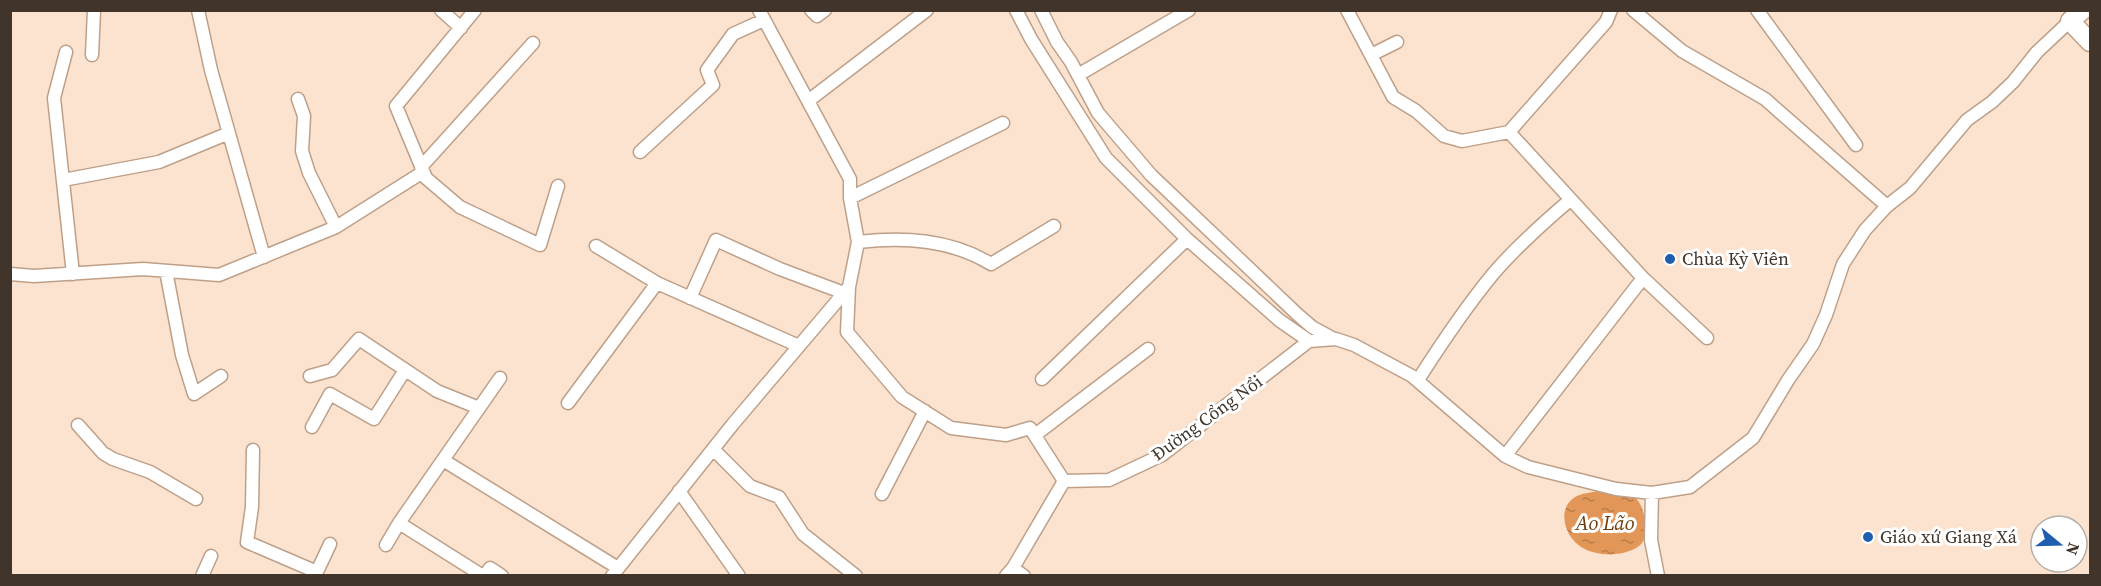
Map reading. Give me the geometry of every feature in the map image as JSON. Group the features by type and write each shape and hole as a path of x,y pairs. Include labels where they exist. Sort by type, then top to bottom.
{"street":[{"path":"92,55 94,10"},
{"path":"441,10 461,28"},
{"path":"475,10 396,106 422,170 426,178 460,207 540,245 558,186"},
{"path":"811,10 817,16 825,10"},
{"path":"808,101 927,10"},
{"path":"1016,10 1031,39 1106,158 1186,239 1279,320 1309,341 1336,339"},
{"path":"1041,10 1098,113 1151,176 1312,327 1354,345 1418,380 1505,456 1528,467 1617,489 1652,493 1690,487 1753,438 1788,380 1814,344 1843,264 1865,230 1887,206 1910,188 1967,120 2006,89 2037,52 2077,16 2091,42"},
{"path":"1078,75 1189,10"},
{"path":"1347,10 1393,97 1416,111 1444,136 1462,141 1509,132 1606,22 1611,10"},
{"path":"1633,10 1682,51 1765,99 1887,206"},
{"path":"1757,10 1856,145"},
{"path":"199,11 211,70 264,257"},
{"path":"640,152 713,86 707,70 733,34 761,16 850,179 850,198 858,242 847,290 847,332 902,397 951,428 1006,435 1030,428 1064,481 1010,572 1024,576"},
{"path":"1371,55 1397,42"},
{"path":"10,274 34,276 143,269 219,275 336,227 422,170 533,43"},
{"path":"66,52 54,98 74,274"},
{"path":"298,99 304,116 302,151 309,173 336,227"},
{"path":"850,198 1003,123"},
{"path":"1509,132 1643,278 1707,338"},
{"path":"63,180 159,162 229,133"},
{"path":"1418,380 1446,337 1494,273 1533,232 1570,200"},
{"path":"858,242 891,238 942,244 972,253 991,264 1054,226"},
{"path":"1042,379 1186,239"},
{"path":"690,298 716,240 780,269 847,290"},
{"path":"596,246 657,283 799,346"},
{"path":"166,271 182,355 194,394 221,376"},
{"path":"1505,456 1643,278"},
{"path":"568,403 657,283"},
{"path":"443,460 615,572 679,491 847,290"},
{"path":"310,376 332,370 358,339 437,391 479,408"},
{"name":"Đường Cổng Nổi","path":"1064,481 1109,480 1162,455 1309,341"},
{"path":"1035,435 1148,349"},
{"path":"312,427 330,394 374,419 405,370"},
{"path":"386,545 500,378"},
{"path":"882,494 925,411"},
{"path":"78,425 103,453 112,459 150,472 196,499"},
{"path":"253,450 252,507 247,543 316,574 330,544"},
{"path":"713,450 750,486 779,497 803,534 856,576"},
{"path":"679,491 739,576"},
{"path":"1652,493 1651,540 1658,576"},
{"path":"399,523 484,576 490,568 502,576"},
{"path":"202,576 211,556"}],"water":[{"name":"Ao Lão","path":"1597,491 1616,492 1638,500 1644,513 1646,529 1643,542 1639,546 1618,554 1602,554 1581,547 1571,537 1564,515 1569,502 1575,497"}],"place":[{"name":"Chùa Kỳ Viên","path":"1670,259"},
{"name":"Giáo xứ Giang Xá","path":"1868,537"}]}
